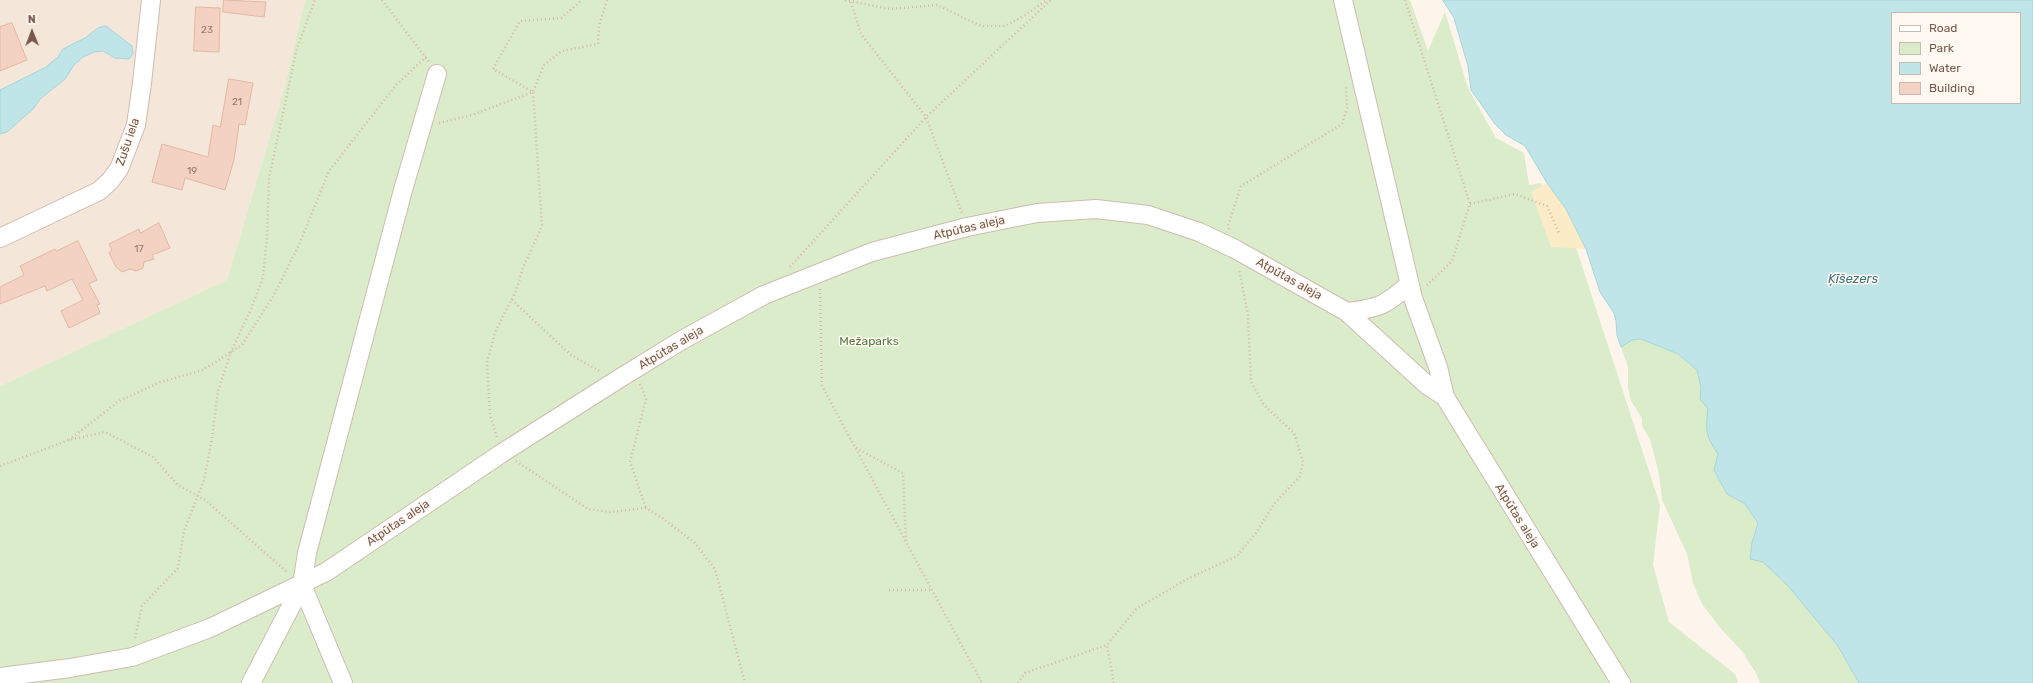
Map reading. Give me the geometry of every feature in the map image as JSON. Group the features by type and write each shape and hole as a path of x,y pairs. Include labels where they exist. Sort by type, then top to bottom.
{"street":[{"name":"Zušu iela","path":"0,238 99,191 110,181 119,169 136,125 144,69 151,0"},
{"path":"1343,0 1411,291 1438,367 1445,397"},
{"path":"251,683 302,585 309,546 403,190 437,74"},
{"name":"Atpūtas aleja","path":"0,677 70,668 132,657 210,628 302,585 326,572 502,453 617,380 682,340 764,295 872,252 967,227 1037,213 1096,209 1148,215 1200,232 1235,249 1347,312 1427,385 1445,397 1621,683"},
{"path":"1347,312 1369,310 1386,304 1411,291"},
{"path":"302,585 343,683"}],"path":[{"path":"132,657 142,606 178,568 184,532 204,480 212,438 218,391 231,352 251,309 263,277 267,237 269,178 297,48 314,0"},
{"path":"382,0 426,57 437,74"},
{"path":"533,92 492,69 520,21 561,18 582,0"},
{"path":"421,128 472,114 533,92 544,66 562,51 598,44 599,26 607,0"},
{"path":"845,0 890,10 937,5 981,26 1004,26 1024,16 1047,0"},
{"path":"785,272 926,117 1051,0"},
{"path":"1405,0 1470,204 1452,261 1411,291"},
{"path":"851,2 861,34 926,117 967,227"},
{"path":"69,440 119,402 161,382 203,370 242,345 274,295 299,245 329,171 396,85 426,57"},
{"path":"1018,683 1025,673 1107,645 1136,609 1189,578 1237,556 1256,534 1274,504 1300,476 1303,462 1294,433 1264,405 1251,382 1248,315 1235,249 1228,226 1241,186 1342,124 1347,108 1346,84"},
{"path":"1470,204 1515,194 1547,206 1560,232"},
{"path":"819,272 822,386 982,683"},
{"path":"512,300 571,355 617,380"},
{"path":"634,370 646,399 630,462 646,508"},
{"path":"0,466 69,440 105,432 153,457 178,485 205,500 302,585"},
{"path":"855,448 902,473 906,542"},
{"path":"889,590 932,590"},
{"path":"1107,645 1114,683"}],"shaded area":[{"path":"0,0 305,0 285,86 227,280 0,386"}],"green space":[{"name":"Mežaparks","path":"305,0 1410,0 1428,51 1445,12 1468,88 1496,138 1524,153 1529,185 1541,183 1571,232 1660,505 1653,565 1669,622 1735,674 1738,683 0,683 0,386 227,280 285,86"},
{"path":"1641,339 1678,354 1697,370 1701,387 1700,399 1708,409 1707,433 1718,454 1714,470 1727,494 1745,504 1758,523 1752,543 1763,562 1788,586 1838,646 1859,683 1760,683 1756,673 1742,651 1721,629 1702,604 1693,583 1687,554 1662,500 1659,474 1650,439 1642,426 1642,418 1631,401 1628,388 1628,367 1621,347 1632,340"}],"sand":[{"path":"1547,183 1566,209 1586,249 1551,247 1531,192"}],"water":[{"name":"Ķīšezers","path":"1443,0 2033,0 2033,683 1859,683 1838,646 1788,586 1763,562 1750,559 1752,543 1758,523 1745,504 1727,494 1714,470 1718,454 1707,433 1708,409 1700,399 1701,387 1697,370 1678,354 1641,339 1632,340 1621,347 1617,335 1614,313 1600,292 1586,249 1566,209 1547,183 1525,146 1506,135 1495,124 1471,90 1468,66 1454,18"},
{"path":"106,26 132,46 133,54 129,59 115,58 103,51 94,52 83,57 74,65 65,79 40,99 34,108 7,132 0,134 0,90 46,67 58,57 63,49 85,38 98,28"}],"building":[{"path":"224,0 266,2 264,17 223,12"},
{"path":"196,7 220,8 219,52 194,51"},
{"path":"12,23 27,60 0,71 0,27"},
{"path":"229,79 253,83 245,125 239,124 234,160 225,190 185,178 182,190 152,182 162,144 208,157 213,125 220,127"},
{"path":"159,223 170,248 152,255 154,259 144,262 143,268 136,271 130,269 122,272 116,267 109,253 112,250 109,244 139,229 140,233"},
{"path":"78,241 97,280 89,284 100,304 97,305 100,313 69,328 61,311 83,300 72,279 47,291 45,286 0,304 0,287 24,275 20,266 55,249 56,251"}]}
